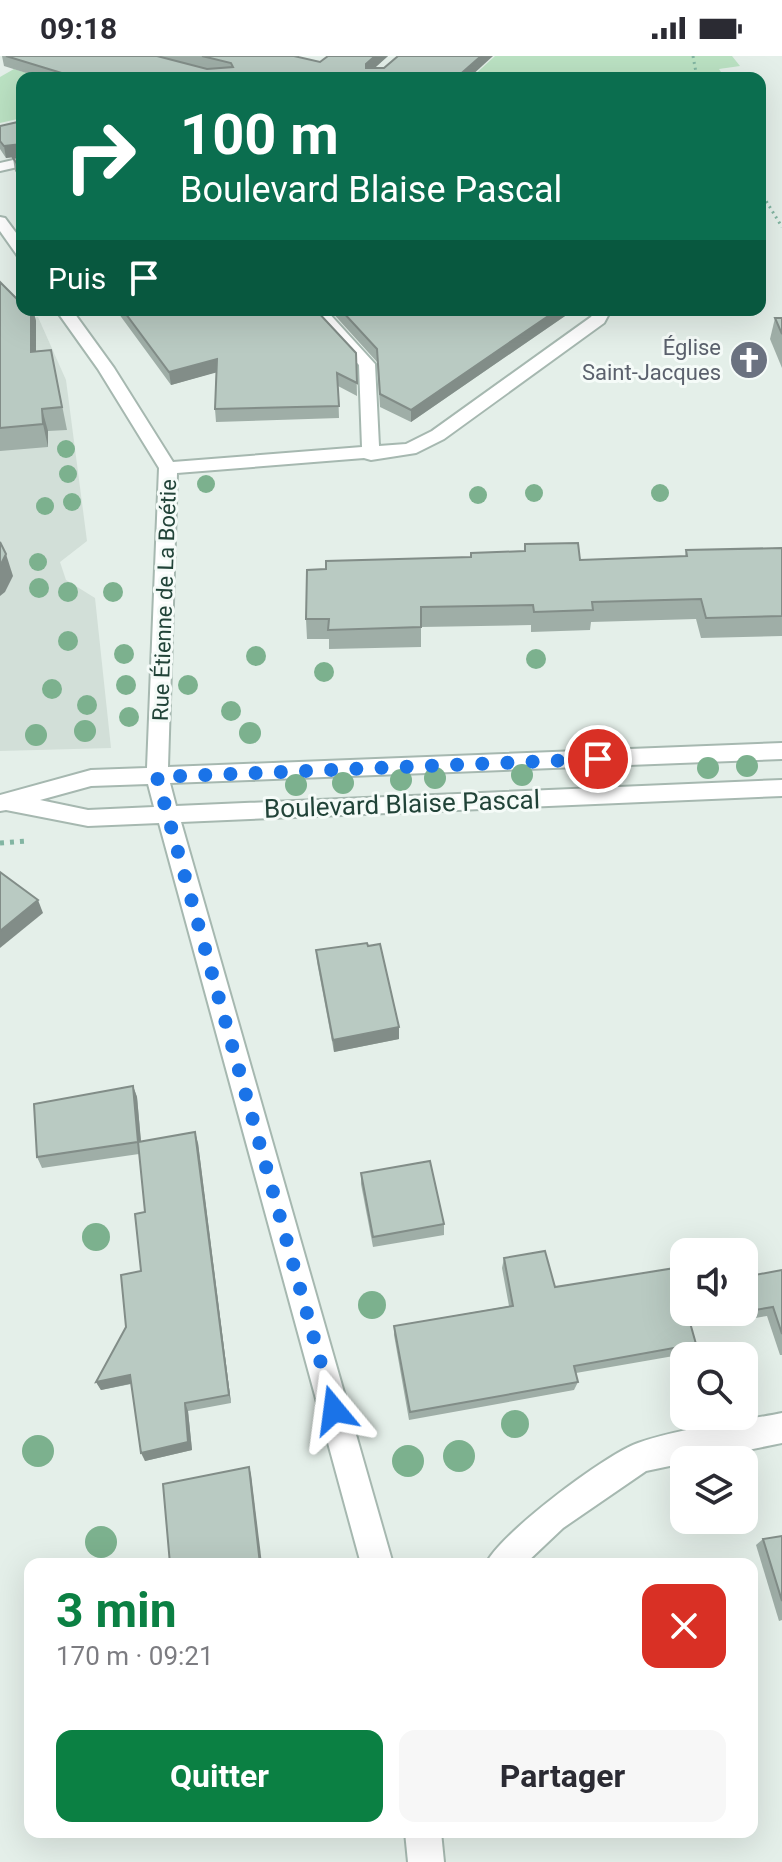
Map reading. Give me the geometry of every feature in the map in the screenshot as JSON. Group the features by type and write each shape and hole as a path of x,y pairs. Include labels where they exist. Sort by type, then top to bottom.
{"street":[{"path":"0,221 16,244"},
{"name":"Rue Étienne de La Boétie","path":"68,316 106,368 168,468 157,777 375,1558"},
{"path":"323,316 367,364 371,455"},
{"path":"168,468 371,455 410,449 438,435 600,316"},
{"name":"Boulevard Blaise Pascal","path":"2,804 91,778 782,751"},
{"name":"Boulevard Blaise Pascal","path":"2,804 88,818 782,788"},
{"path":"508,1558 552,1517 640,1457 782,1428"},
{"path":"424,1838 426,1862"}],"path":[{"path":"766,201 782,227"}],"shaded area":[{"path":"38,317 66,380 87,541 60,562 66,580 95,598 111,748 0,751 0,318"}],"green space":[{"path":"495,56 732,56 740,66 719,69 721,72 478,72"},
{"path":"14,69 23,72 16,72 16,119 0,123 0,77"}],"building":[{"path":"6,56 157,56 207,69 233,67 231,63 202,56 294,56 320,62 328,56 375,56 366,68 384,68 398,56 481,56 463,72 58,72"},
{"path":"16,122 16,145 4,146 0,141 0,126"},
{"path":"0,282 16,298 16,316 31,316 31,352 51,350 62,407 42,409 43,424 0,428"},
{"path":"127,316 322,316 356,353 357,383 337,373 339,406 215,409 217,359 169,372"},
{"path":"347,316 548,316 411,410 380,394 377,349"},
{"path":"775,318 782,318 782,334"},
{"path":"0,542 6,554 0,566"},
{"path":"578,543 580,560 687,556 686,550 782,548 782,616 706,618 701,599 592,602 593,610 534,612 533,605 421,607 421,627 328,630 329,619 306,619 307,570 326,569 326,561 471,557 471,553 525,551 525,544"},
{"path":"0,872 38,900 0,931"},
{"path":"367,943 368,946 380,944 399,1027 333,1040 316,950"},
{"path":"133,1086 138,1142 37,1157 34,1104"},
{"path":"195,1132 229,1395 185,1403 188,1442 141,1453 130,1375 96,1382 126,1327 121,1275 141,1271 135,1214 145,1212 138,1142"},
{"path":"430,1161 444,1224 373,1237 361,1173"},
{"path":"545,1251 555,1287 670,1269 670,1326 691,1326 695,1342 670,1342 670,1349 574,1366 578,1382 410,1412 394,1326 513,1306 504,1258"},
{"path":"782,1270 782,1334 773,1307 758,1310 758,1274"},
{"path":"249,1467 259,1558 169,1558 163,1484"},
{"path":"782,1536 782,1601 763,1539"}],"place":[{"name":"Église Saint-Jacques","path":"749,360"}],"route":[{"path":"334,1410 157,777 598,759"}]}
